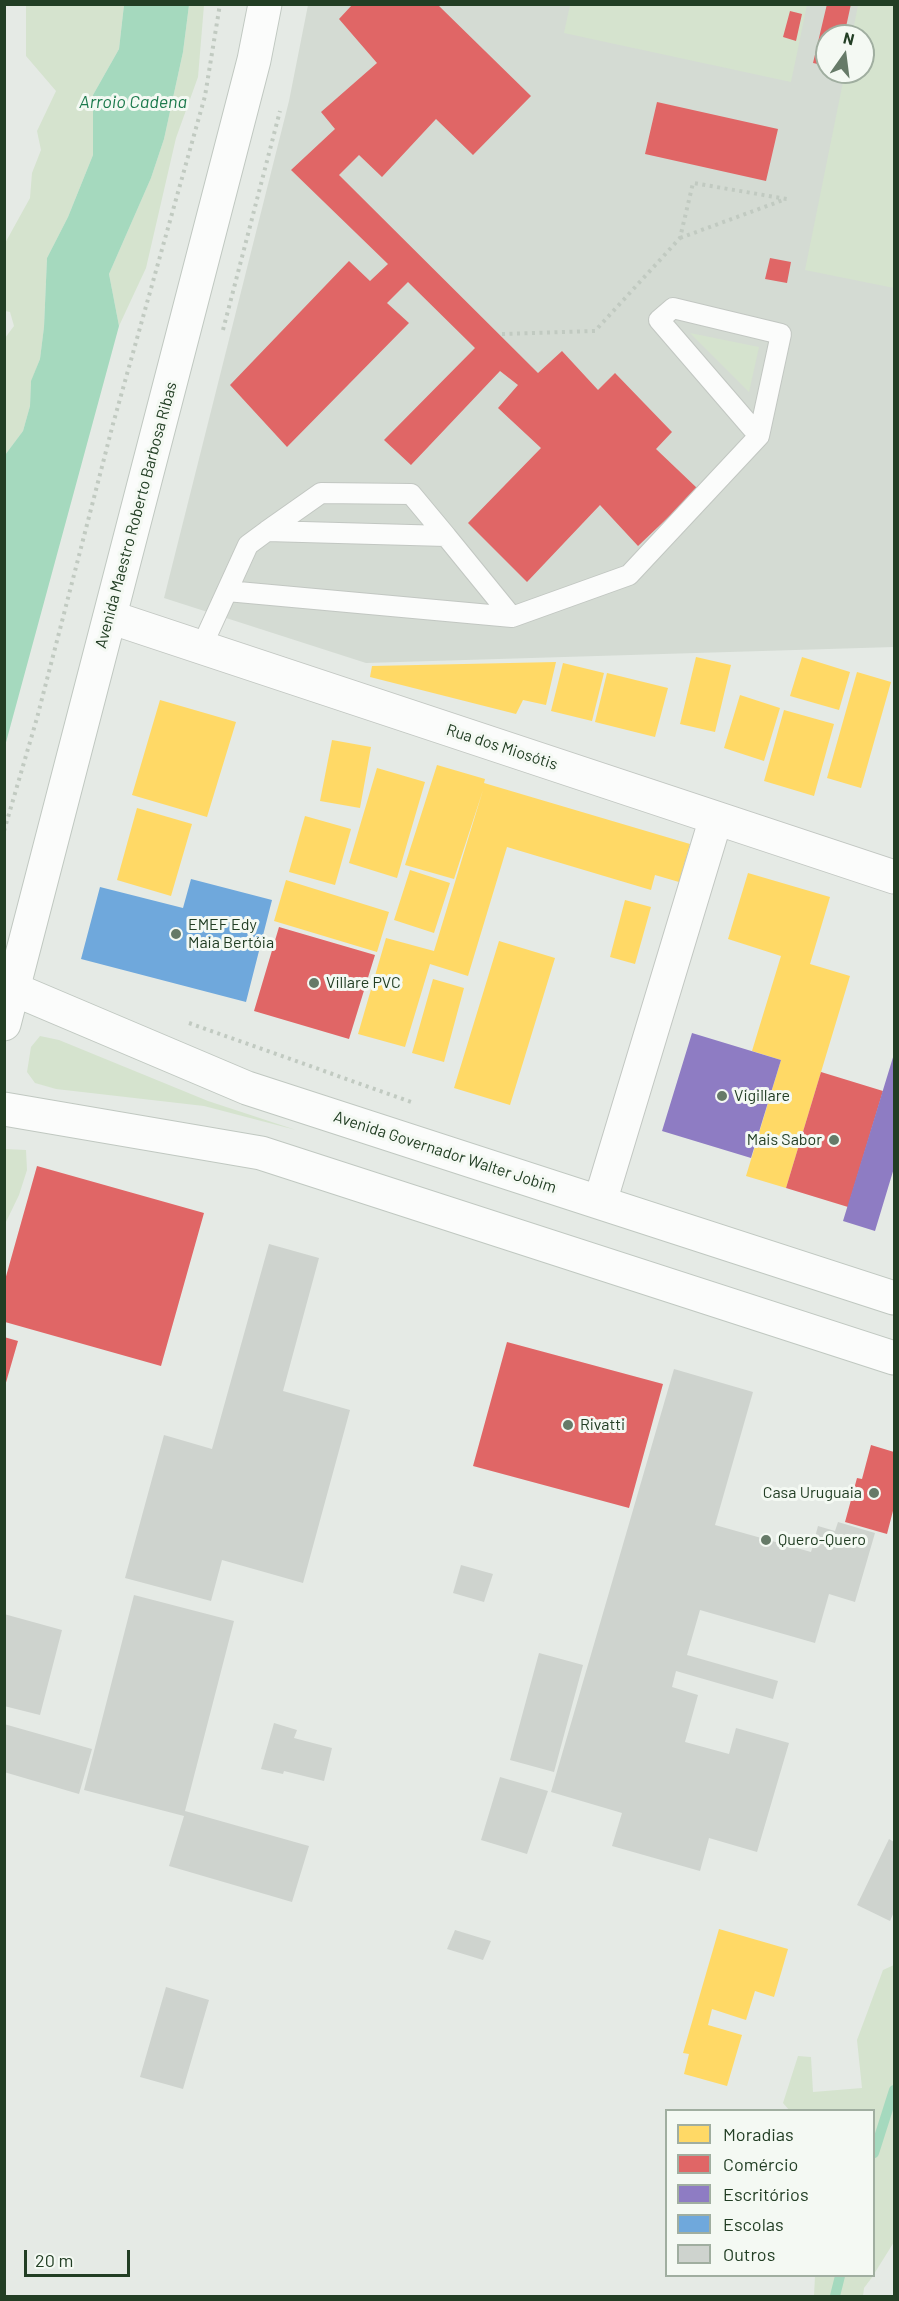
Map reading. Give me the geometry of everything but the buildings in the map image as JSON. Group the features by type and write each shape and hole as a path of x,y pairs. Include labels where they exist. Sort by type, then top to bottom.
{"main road":[{"name":"Avenida Maestro Roberto Barbosa Ribas","path":"4,1024 9,986 110,617 254,60 265,4"},
{"name":"Rua dos Miosótis","path":"110,617 894,877"},
{"path":"600,1202 716,818"},
{"name":"Avenida Governador Walter Jobim","path":"9,986 247,1088 894,1298"},
{"path":"4,1109 261,1153 894,1358"}],"lane":[{"path":"227,591 512,617 629,575 759,436 781,334 673,308 659,320 759,436"},
{"path":"201,648 248,545 321,493 411,494 512,617"},
{"path":"267,531 446,536"}],"path":[{"path":"4,831 37,718 113,424 206,96 220,4"},
{"path":"502,334 595,331 680,238 787,199 693,183 680,238"}],"shaded area":[{"path":"26,5 124,5 119,49 93,95 93,155 68,217 47,258 44,327 40,359 31,382 30,406 23,431 5,455 5,338 14,326 10,312 5,311 4,245 30,198 32,173 41,150 37,131 56,91 26,56"},
{"path":"189,5 204,5 198,77 176,138 146,268 119,326 109,274 151,178 164,139 183,52"},
{"path":"308,5 894,5 894,647 366,663 164,598 289,101"},
{"path":"570,5 807,5 791,82 564,33"},
{"path":"858,5 894,5 894,288 805,270 843,84 875,84 875,24 854,24"},
{"path":"690,333 759,347 749,392"},
{"path":"40,1036 59,1040 208,1101 296,1130 204,1106 56,1089 35,1083 27,1072 31,1047"},
{"path":"5,1149 26,1150 27,1170 19,1195 5,1224"},
{"path":"894,1965 894,2242 875,2272 875,2109 788,2109 783,2103 798,2056 811,2057 813,2092 862,2088 857,2040 883,1970"},
{"path":"815,2277 872,2277 864,2288 863,2296 814,2296"}],"water":[{"name":"Arroio Cadena","path":"124,5 189,5 183,52 164,139 151,178 109,274 119,326 5,746 5,455 23,431 30,406 31,381 40,359 44,327 47,258 68,217 93,155 93,95 119,49"}],"waterway":[{"name":"Arroio Cadena","path":"875,2150 894,2090"},
{"name":"Arroio Cadena","path":"835,2296 840,2277"}],"place":[{"name":"EMEF Edy Maia Bertóia","path":"176,934"},
{"name":"Villare PVC","path":"314,983"},
{"name":"Vigillare","path":"722,1096"},
{"name":"Mais Sabor","path":"834,1140"},
{"name":"Rivatti","path":"568,1425"},
{"name":"Casa Uruguaia","path":"874,1493"},
{"name":"Quero-Quero","path":"766,1540"}]}
